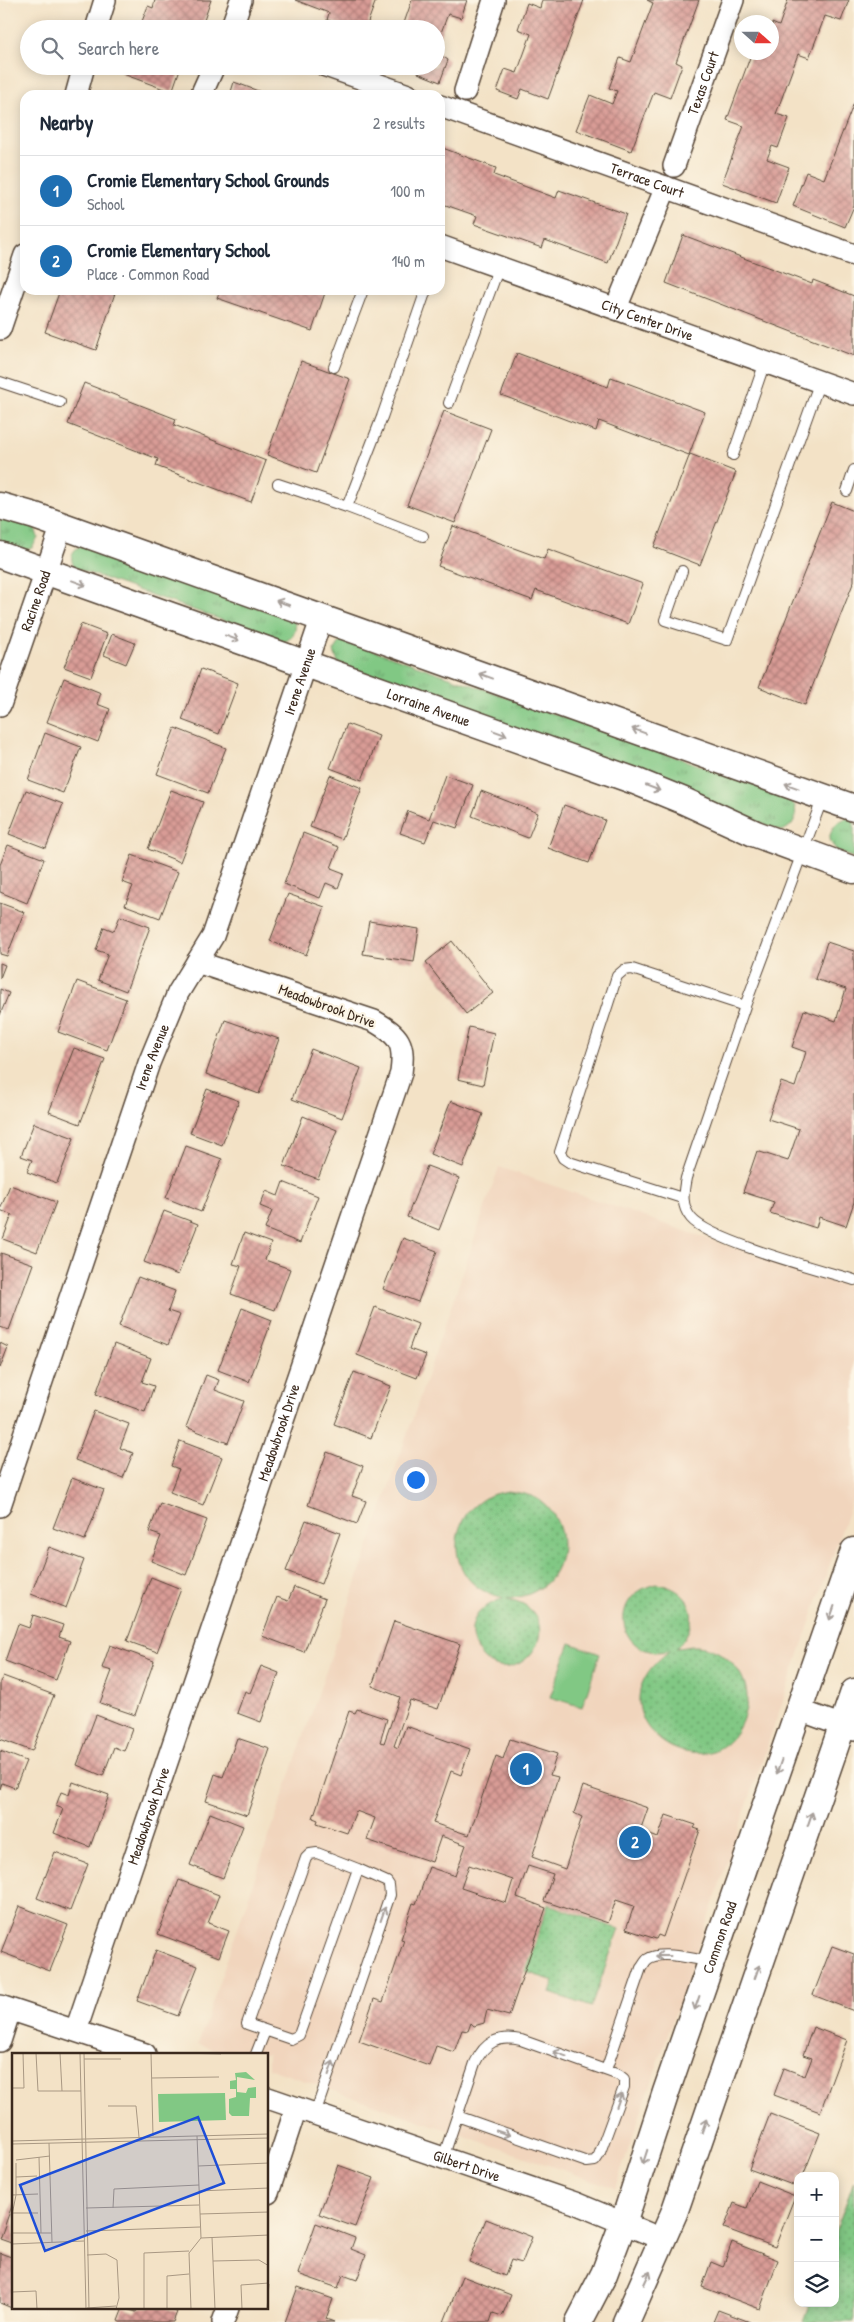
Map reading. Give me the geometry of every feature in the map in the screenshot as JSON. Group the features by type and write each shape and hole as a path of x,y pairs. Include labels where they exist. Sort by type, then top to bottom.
{"street":[{"path":"99,20 105,0"},
{"path":"234,20 241,0"},
{"path":"465,91 494,0"},
{"name":"Texas Court","path":"674,166 733,0"},
{"path":"77,90 82,75"},
{"path":"203,90 210,75"},
{"path":"351,75 394,90"},
{"name":"Terrace Court","path":"445,108 854,254"},
{"path":"616,308 666,187"},
{"name":"City Center Drive","path":"445,250 616,308 854,394"},
{"path":"0,329 20,270"},
{"path":"0,506 62,525 854,808"},
{"name":"Racine Road","path":"0,705 62,525"},
{"name":"Lorraine Avenue","path":"0,555 635,781 756,834 854,870"},
{"name":"Irene Avenue","path":"0,1506 149,1063 178,993 213,936 322,617"},
{"name":"Meadowbrook Drive","path":"76,2030 401,1073 403,1056 401,1042 390,1030 374,1021 197,962"},
{"name":"Common Road","path":"579,2322 604,2274 624,2222 711,1963 854,1551"},
{"path":"626,2322 664,2240 848,1727 854,1692"},
{"path":"799,1710 848,1727"},
{"path":"0,2041 5,2008 142,2053"},
{"name":"Gilbert Drive","path":"269,2098 624,2222 664,2240"},
{"path":"269,2190 306,2111"}],"lane":[{"path":"449,403 499,267"},
{"path":"334,367 361,295"},
{"path":"347,507 382,417 424,295"},
{"path":"733,455 765,362"},
{"path":"0,382 60,402"},
{"path":"682,571 665,620 727,640 820,382"},
{"path":"847,491 854,470"},
{"path":"278,484 347,507 423,536"},
{"path":"823,798 745,1006 686,1178 682,1198 690,1216 699,1226 764,1252 854,1280"},
{"path":"682,1198 569,1162 563,1158 560,1152 617,976 624,970 632,969 745,1006"},
{"path":"306,2111 390,1895 387,1882 358,1869 317,1853 310,1854 306,1858 247,2024 291,2040 299,2035 358,1869"},
{"path":"606,2070 641,1968 648,1959 656,1956 677,1956 711,1963"},
{"path":"256,2053 265,2031"},
{"path":"442,2158 457,2116 481,2051 492,2042 506,2037 606,2070 624,2079 624,2087 599,2155 595,2161 586,2162 457,2116"}],"shaded area":[{"path":"499,1167 854,1289 854,1494 615,2188 269,2068 269,2053 225,2053 198,2044"}],"green space":[{"path":"0,517 35,527 38,538 32,548 22,551 0,543"},
{"path":"82,545 293,620 295,623 294,633 284,642 75,568 72,555 75,549"},
{"path":"345,640 786,796 795,806 796,814 794,821 782,831 338,663 334,651 340,642"},
{"path":"847,818 854,820 854,858 837,851 829,840 834,826"},
{"path":"508,1491 533,1497 541,1501 550,1510 561,1534 562,1547 560,1560 548,1582 530,1594 507,1599 525,1605 536,1617 540,1631 537,1644 529,1656 518,1664 505,1667 491,1664 479,1653 473,1641 472,1631 476,1616 484,1608 504,1598 490,1594 476,1586 467,1577 461,1567 457,1543 463,1520 470,1510 486,1498"},
{"path":"657,1584 670,1587 680,1593 687,1600 690,1609 689,1628 676,1648 694,1646 716,1651 734,1665 745,1685 747,1696 746,1708 732,1738 711,1752 687,1752 664,1743 646,1725 639,1702 646,1676 671,1650 654,1652 640,1647 630,1638 625,1626 624,1613 629,1601 640,1591"},
{"path":"570,1643 600,1654 582,1707 550,1697"},
{"path":"548,1904 619,1929 591,2007 550,1993 554,1981 526,1972"},
{"path":"854,2181 854,2322 803,2322 809,2307 839,2307 839,2222"}],"building":[{"path":"155,0 211,0 204,20 143,20 148,6 153,8"},
{"path":"295,0 376,0 369,20 327,20 329,13"},
{"path":"412,0 467,0 461,18 448,14 445,22 445,20 405,20"},
{"path":"542,0 584,0 548,99 522,89 518,99 497,91 505,69 517,73 531,34 518,29 527,3 540,8"},
{"path":"647,0 699,0 676,62 682,65 670,98 654,92 631,151 576,130 590,95 612,104 617,91 609,88 620,58 631,62 653,3"},
{"path":"788,0 849,0 841,21 825,16 809,58 798,54 776,114 789,118 778,148 772,146 767,159 789,167 776,203 722,183 744,126 727,120 749,60 779,60 779,26"},
{"path":"126,75 178,75 173,90 167,90"},
{"path":"423,75 443,75 440,82"},
{"path":"234,82 256,90 232,90"},
{"path":"854,103 854,206 845,227 793,206 806,172 824,179"},
{"path":"445,149 496,168 494,175 556,198 559,190 626,214 608,263 545,240 542,248 474,224 477,216 445,205"},
{"path":"683,235 812,284 813,280 854,296 854,356 666,283"},
{"path":"58,295 114,295 96,350 45,332"},
{"path":"218,295 324,295 312,331 217,298"},
{"path":"517,353 608,387 611,377 705,412 689,455 599,421 596,431 501,395"},
{"path":"301,361 350,379 316,473 267,455"},
{"path":"84,383 176,419 174,425 266,461 251,502 156,466 158,459 68,424"},
{"path":"444,411 491,429 455,523 407,505"},
{"path":"690,454 736,472 700,565 654,547"},
{"path":"832,502 854,511 854,581 805,705 759,687"},
{"path":"453,526 544,559 548,549 643,584 628,624 536,590 532,600 438,566"},
{"path":"81,624 107,634 91,677 64,667"},
{"path":"112,634 135,643 126,664 104,655"},
{"path":"201,669 238,683 219,734 182,720"},
{"path":"64,678 101,693 97,704 110,709 98,742 47,722"},
{"path":"347,724 379,736 362,780 330,768"},
{"path":"175,728 226,748 208,793 157,774"},
{"path":"45,733 81,747 63,793 28,780"},
{"path":"330,775 362,788 342,839 310,827"},
{"path":"445,775 473,785 457,828 434,820 425,842 400,833 408,811 429,819"},
{"path":"26,790 63,804 46,848 9,834"},
{"path":"171,790 203,802 180,862 148,849"},
{"path":"481,791 538,813 528,838 472,816"},
{"path":"564,805 605,820 589,863 548,848"},
{"path":"303,833 339,847 331,868 344,873 338,888 326,883 320,898 284,884"},
{"path":"8,845 44,859 27,903 0,892 0,865"},
{"path":"132,855 178,872 160,918 125,905 133,886 122,882"},
{"path":"288,894 325,907 306,955 270,941"},
{"path":"0,903 24,912 7,956 0,954"},
{"path":"120,916 150,927 126,991 98,980 108,954 96,950 104,927 114,931"},
{"path":"369,921 419,929 414,962 363,954"},
{"path":"452,941 493,993 466,1014 426,962"},
{"path":"827,942 854,951 854,1202 846,1226 819,1217 816,1228 770,1213 774,1202 743,1192 757,1151 788,1161 799,1129 768,1119 781,1082 795,1087 806,1052 792,1047 804,1010 836,1021 846,989 815,979"},
{"path":"0,963 5,965 0,978"},
{"path":"77,981 126,999 107,1050 58,1032"},
{"path":"0,989 9,993 0,1015"},
{"path":"225,1020 279,1039 259,1094 206,1074"},
{"path":"469,1027 494,1033 483,1085 458,1079"},
{"path":"74,1048 105,1059 80,1124 49,1112"},
{"path":"311,1049 361,1068 342,1118 292,1099"},
{"path":"207,1089 239,1101 222,1145 190,1133"},
{"path":"451,1101 483,1114 463,1167 430,1154"},
{"path":"303,1116 337,1130 318,1179 284,1166"},
{"path":"34,1123 74,1138 57,1183 27,1172 32,1160 21,1156"},
{"path":"186,1146 222,1159 201,1212 166,1198"},
{"path":"427,1166 459,1178 439,1230 407,1217"},
{"path":"283,1182 318,1196 300,1243 265,1229 272,1211 260,1206 266,1191 278,1196"},
{"path":"10,1185 56,1202 37,1252 3,1239 12,1215 0,1210"},
{"path":"164,1211 198,1224 178,1275 144,1262"},
{"path":"244,1233 271,1243 265,1260 290,1269 275,1310 231,1294 241,1266 233,1264"},
{"path":"403,1238 437,1251 418,1302 383,1289"},
{"path":"1,1253 33,1264 9,1330 0,1327"},
{"path":"138,1277 175,1291 168,1311 180,1315 168,1345 119,1326"},
{"path":"375,1307 418,1324 409,1349 426,1355 417,1378 357,1355"},
{"path":"242,1308 272,1320 249,1382 218,1370"},
{"path":"0,1343 8,1347 0,1368"},
{"path":"114,1344 151,1358 142,1382 154,1386 145,1412 96,1394"},
{"path":"354,1372 391,1386 371,1438 334,1424"},
{"path":"206,1375 219,1380 215,1390 244,1401 228,1443 186,1427"},
{"path":"94,1411 129,1424 120,1448 133,1453 123,1478 75,1460"},
{"path":"180,1441 222,1457 203,1505 170,1492 179,1469 171,1466"},
{"path":"327,1452 363,1466 352,1496 366,1501 357,1524 308,1505"},
{"path":"72,1478 104,1490 85,1540 53,1528"},
{"path":"160,1503 207,1520 186,1575 151,1561 161,1536 149,1532"},
{"path":"306,1520 340,1533 321,1584 286,1571"},
{"path":"49,1547 84,1560 66,1608 31,1594"},
{"path":"151,1577 181,1589 157,1652 127,1641"},
{"path":"294,1587 325,1599 304,1652 262,1636 277,1597 288,1601"},
{"path":"33,1615 63,1625 59,1637 70,1641 56,1680 5,1661 18,1624 29,1628"},
{"path":"394,1621 460,1644 438,1709 410,1700 394,1746 398,1748 406,1726 470,1749 461,1775 451,1771 433,1823 469,1835 496,1756 503,1759 510,1739 557,1754 550,1775 558,1777 532,1857 565,1869 582,1817 574,1813 583,1786 648,1808 640,1831 658,1838 666,1815 696,1825 694,1828 700,1830 663,1937 658,1935 656,1939 626,1929 634,1906 616,1900 608,1923 544,1901 553,1874 528,1866 517,1897 546,1908 509,2016 487,2010 484,2023 474,2026 471,2023 468,2031 462,2030 454,2052 436,2046 429,2066 359,2041 374,1999 383,2002 404,1940 401,1939 413,1903 416,1904 429,1867 455,1876 466,1845 441,1836 432,1862 367,1840 375,1818 356,1811 347,1833 317,1823 318,1820 313,1818 349,1711 355,1713 357,1709 387,1719 380,1742 384,1743 400,1697 372,1686","holes":["469,1865 513,1880 506,1903 461,1888"]},
{"path":"110,1645 154,1661 135,1715 100,1703 112,1671 102,1668"},
{"path":"261,1666 279,1673 261,1722 237,1713 245,1691 250,1693"},
{"path":"3,1676 54,1695 32,1751 0,1739 0,1682"},
{"path":"96,1715 132,1729 124,1751 114,1747 103,1776 77,1765"},
{"path":"237,1738 270,1749 247,1815 206,1801 215,1774 223,1777"},
{"path":"0,1751 26,1761 15,1788 2,1783 0,1789"},
{"path":"73,1782 109,1795 90,1847 54,1833 63,1809 56,1806 61,1792 69,1795"},
{"path":"210,1813 243,1826 223,1878 190,1865"},
{"path":"55,1852 88,1864 70,1911 37,1898"},
{"path":"179,1880 219,1895 208,1923 229,1931 219,1957 158,1934"},
{"path":"19,1906 68,1925 50,1971 1,1952"},
{"path":"832,1946 854,1954 854,2011 813,1995"},
{"path":"156,1950 198,1966 178,2016 137,2001"},
{"path":"813,2027 847,2040 820,2112 774,2095 784,2068 805,2076 812,2058 803,2055"},
{"path":"770,2114 820,2133 805,2172 794,2172 794,2186 749,2169"},
{"path":"338,2165 374,2178 355,2227 319,2214"},
{"path":"757,2181 794,2196 775,2247 724,2228 734,2203 747,2208"},
{"path":"12,2206 12,2243 0,2239"},
{"path":"486,2219 532,2237 522,2263 511,2260 505,2276 469,2262"},
{"path":"316,2223 355,2238 351,2249 366,2255 357,2280 343,2275 338,2288 298,2274"},
{"path":"732,2242 778,2260 760,2309 702,2287 711,2262 723,2267"},
{"path":"0,2253 12,2257 12,2308 0,2303"},
{"path":"462,2276 511,2295 502,2316 493,2313 490,2322 444,2322"},
{"path":"298,2287 333,2299 326,2319 334,2322 285,2322"},
{"path":"122,2310 136,2312 137,2310 172,2310 177,2312 173,2322 118,2321"},
{"path":"718,2310 750,2322 713,2322"}],"place":[{"name":"Cromie Elementary School Grounds","path":"526,1769"},
{"name":"Cromie Elementary School","path":"635,1842"}]}
